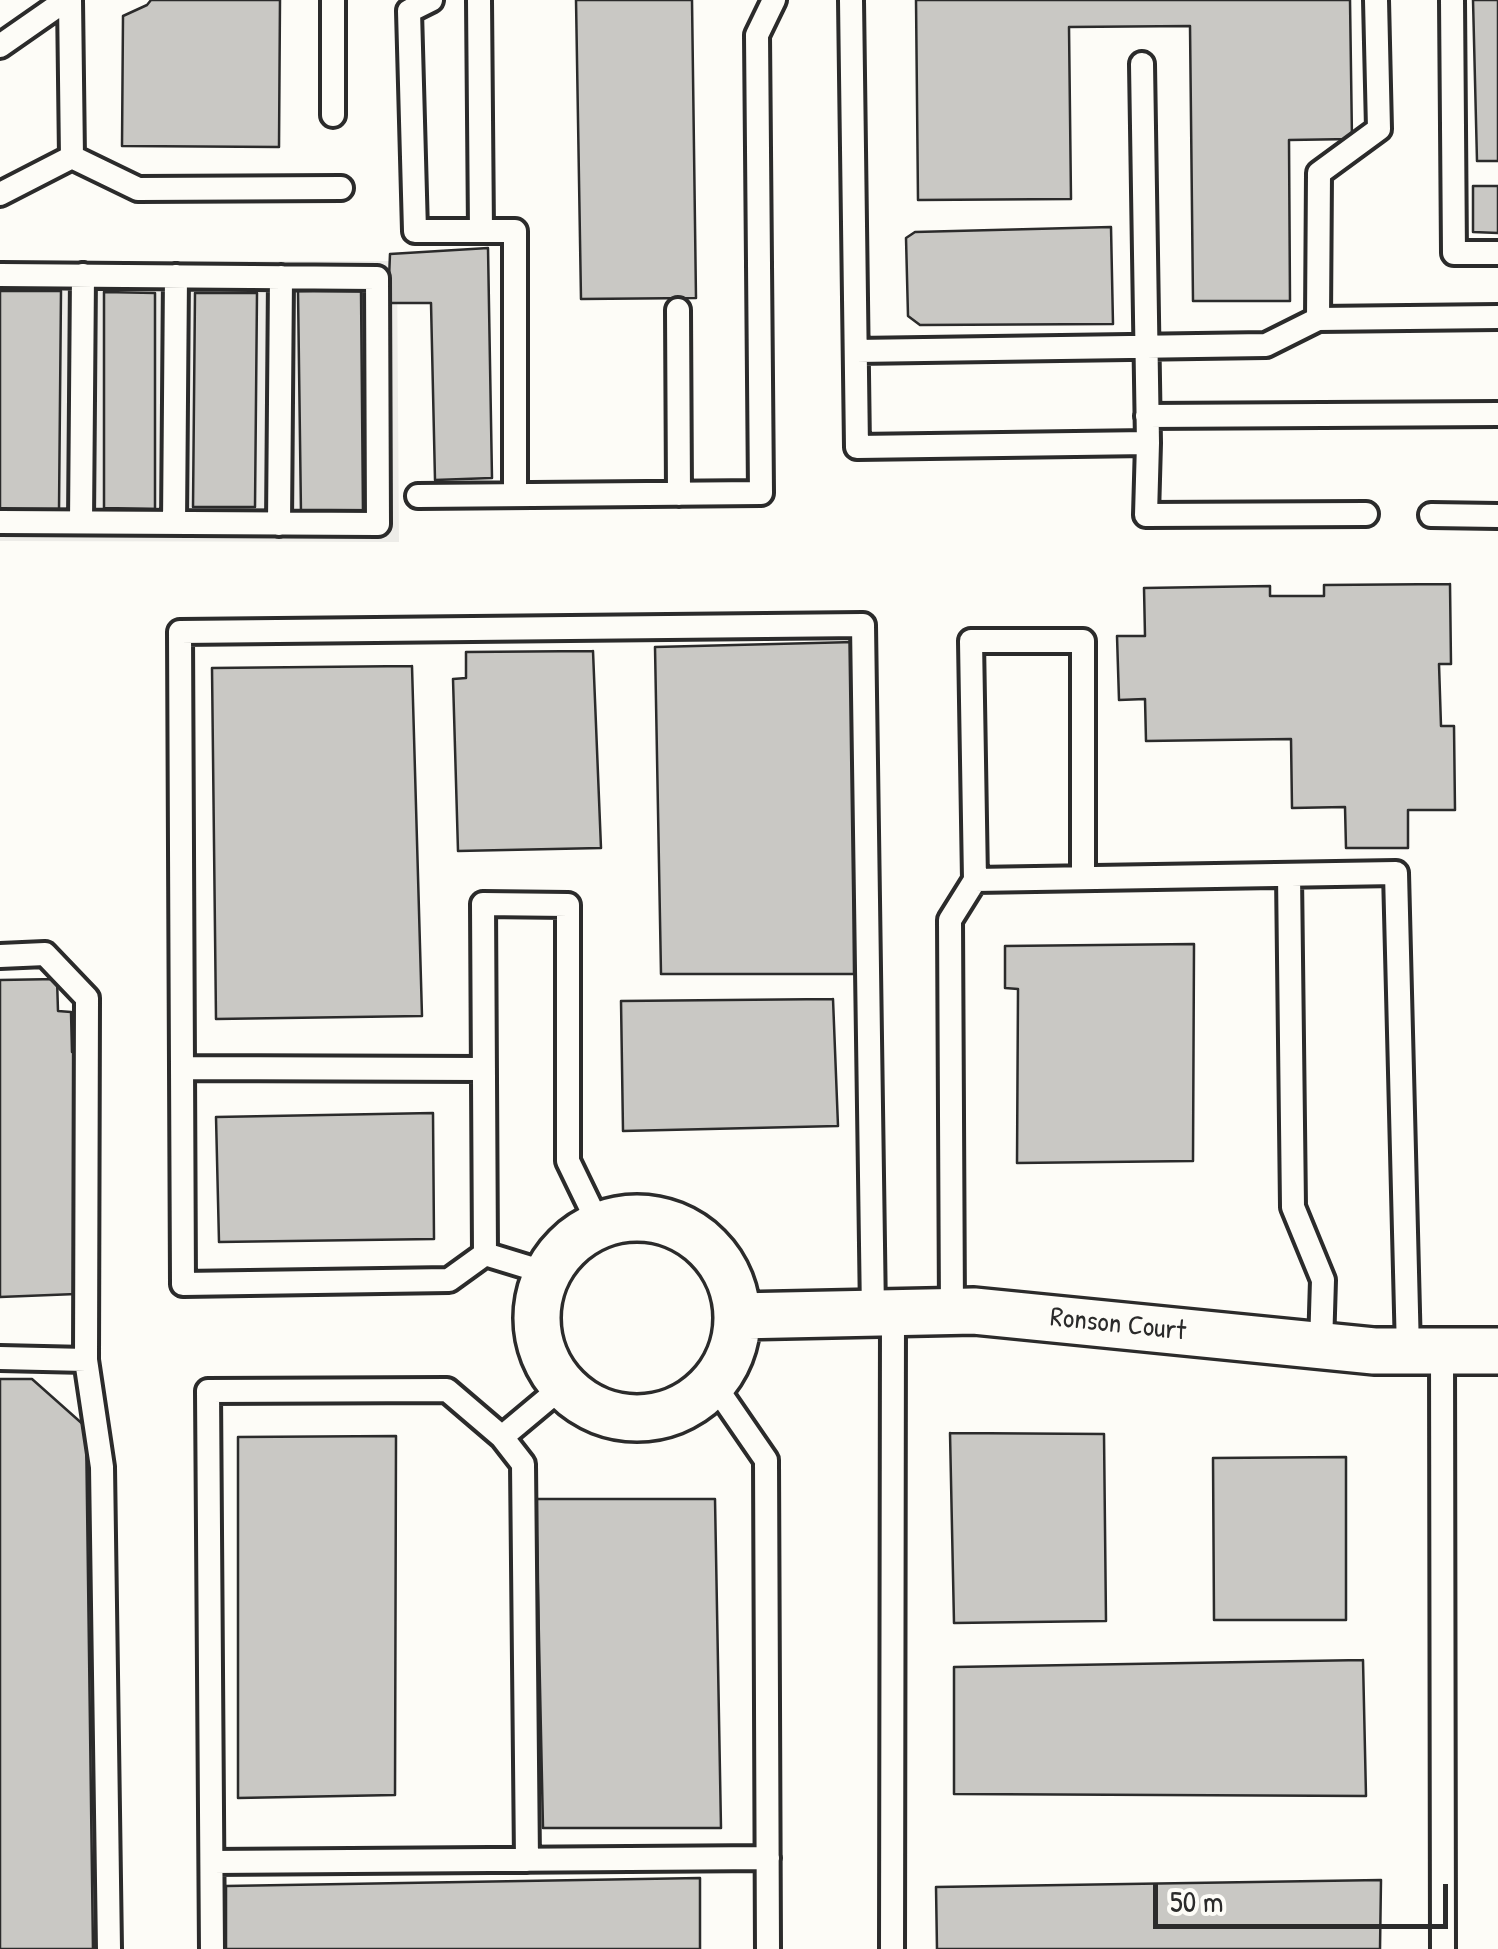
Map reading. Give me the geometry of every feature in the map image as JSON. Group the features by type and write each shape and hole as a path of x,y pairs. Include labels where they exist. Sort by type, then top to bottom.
{"street":[{"path":"622,1218 647,1218 670,1224 692,1234 725,1269 737,1316 726,1363 695,1400 674,1411 651,1418 604,1413 582,1402 549,1367 540,1344 537,1320 539,1296 547,1273 560,1253 599,1225 622,1218"},
{"name":"Ronson Court","path":"737,1316 974,1311 1321,1346 1498,1351"}],"lane":[{"path":"0,46 68,0"},
{"path":"68,0 72,157"},
{"path":"333,0 333,115"},
{"path":"431,0 408,12 415,231 515,231 514,495"},
{"path":"479,0 481,231"},
{"path":"418,496 761,493 757,34 774,0"},
{"path":"852,0 858,447 1148,443"},
{"path":"1318,319 1319,173 1379,128 1376,0"},
{"path":"1452,0 1454,253 1498,253"},
{"path":"1142,64 1146,515 1366,514"},
{"path":"72,157 138,189 341,188"},
{"path":"0,194 72,157"},
{"path":"0,275 377,278 378,524 0,522"},
{"path":"82,522 83,276"},
{"path":"174,523 176,276"},
{"path":"279,524 281,277"},
{"path":"678,310 679,494"},
{"path":"856,351 1266,344 1318,319 1498,317"},
{"path":"1147,416 1498,414"},
{"path":"1431,515 1498,516"},
{"path":"485,1254 449,1280 184,1284 180,632 863,624 883,1313 892,1949"},
{"path":"952,1311 950,920 974,880 971,641 1083,641 1083,878"},
{"path":"974,880 1396,873 1425,1351 1443,1949"},
{"path":"1289,875 1292,1208 1323,1280 1321,1346"},
{"path":"485,1254 483,904 568,905 568,1160 599,1225"},
{"path":"0,956 46,954 87,998 86,1360 102,1467 108,1949"},
{"path":"182,1068 484,1069"},
{"path":"485,1254 547,1273"},
{"path":"0,1358 86,1360"},
{"path":"713,1383 766,1460 768,1949"},
{"path":"502,1437 563,1386"},
{"path":"212,1949 208,1391 446,1390 502,1437 523,1464 527,1860"},
{"path":"212,1862 768,1858"}],"shaded area":[{"path":"0,261 397,261 399,542 0,541"}],"building":[{"path":"151,0 280,0 279,147 122,146 123,16"},
{"path":"576,0 692,0 696,298 581,299"},
{"path":"916,0 1350,0 1352,139 1289,140 1290,301 1193,301 1190,26 1069,27 1071,199 918,200"},
{"path":"1473,0 1498,0 1498,161 1477,161"},
{"path":"1473,186 1498,186 1498,233 1473,232"},
{"path":"1111,227 1113,324 920,325 908,316 906,238 915,232"},
{"path":"488,248 492,478 435,480 431,303 388,303 390,254"},
{"path":"361,290 363,513 301,514 298,291"},
{"path":"0,291 61,291 59,510 0,509"},
{"path":"104,292 155,293 155,509 104,508"},
{"path":"195,293 257,293 255,507 193,507"},
{"path":"1450,584 1451,664 1439,664 1441,726 1454,726 1455,810 1408,810 1408,848 1346,848 1345,807 1292,808 1291,739 1146,741 1145,699 1119,700 1117,636 1145,636 1144,588 1270,586 1270,596 1324,596 1324,585"},
{"path":"854,642 854,974 661,974 655,647"},
{"path":"593,651 601,848 458,851 453,679 466,678 466,652"},
{"path":"412,666 422,1016 216,1019 212,668"},
{"path":"1194,944 1193,1161 1017,1163 1018,989 1005,988 1005,946"},
{"path":"57,979 58,1011 71,1012 72,1052 85,1050 85,1091 75,1090 76,1294 0,1297 0,980"},
{"path":"833,999 838,1126 623,1131 621,1001"},
{"path":"433,1113 434,1239 219,1242 216,1117"},
{"path":"0,1379 32,1379 86,1427 93,1949 0,1949"},
{"path":"950,1433 1104,1434 1106,1621 954,1623"},
{"path":"396,1436 395,1795 238,1798 238,1437"},
{"path":"1346,1457 1346,1620 1214,1620 1213,1458"},
{"path":"536,1499 715,1499 721,1828 543,1828"},
{"path":"1363,1660 1366,1796 954,1794 954,1667"},
{"path":"700,1878 700,1949 226,1949 226,1886"},
{"path":"1381,1880 1380,1949 937,1949 936,1887"}]}
